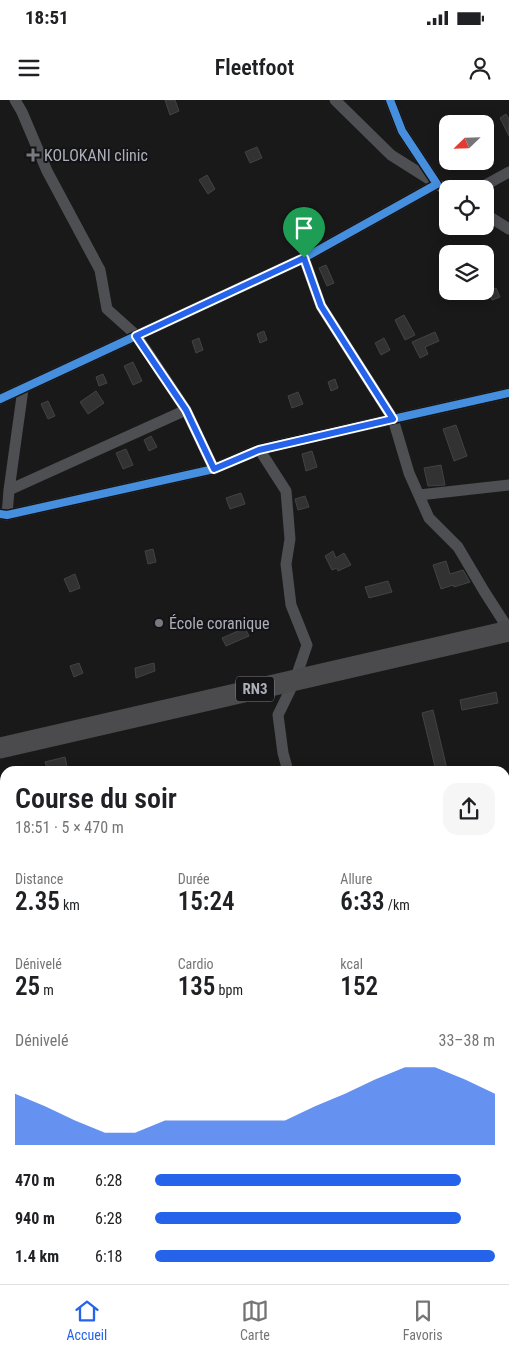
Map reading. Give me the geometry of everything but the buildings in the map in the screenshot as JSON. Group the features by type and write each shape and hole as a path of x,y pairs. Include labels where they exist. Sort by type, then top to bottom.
{"highway":[{"name":"RN3","path":"0,748 509,630"}],"street":[{"path":"15,100 48,171 100,270 107,309 136,336 186,410 214,469"},
{"path":"335,100 391,155 437,184"},
{"path":"390,100 402,131 437,184"},
{"path":"494,180 509,172"},
{"path":"0,399 304,258 437,184"},
{"path":"494,220 509,229"},
{"path":"304,258 321,306 393,419 409,473 429,518 458,546 509,630"},
{"path":"23,389 9,490 3,514 214,469 259,450 509,393"},
{"path":"9,490 186,410"},
{"path":"259,450 286,490 290,539 286,564 291,605 307,645 295,680 278,715 287,766"},
{"path":"419,495 509,485"}],"cycle path":[{"path":"0,399 304,258 437,184 402,131 390,100"},
{"path":"0,514 7,515 214,469 259,449 509,393"}],"place":[{"name":"KOLOKANI clinic","path":"33,155"},
{"name":"École coranique","path":"159,623"}],"route":[{"path":"304,258 321,306 393,419 259,450 214,469 186,410 136,336 304,258"}]}
